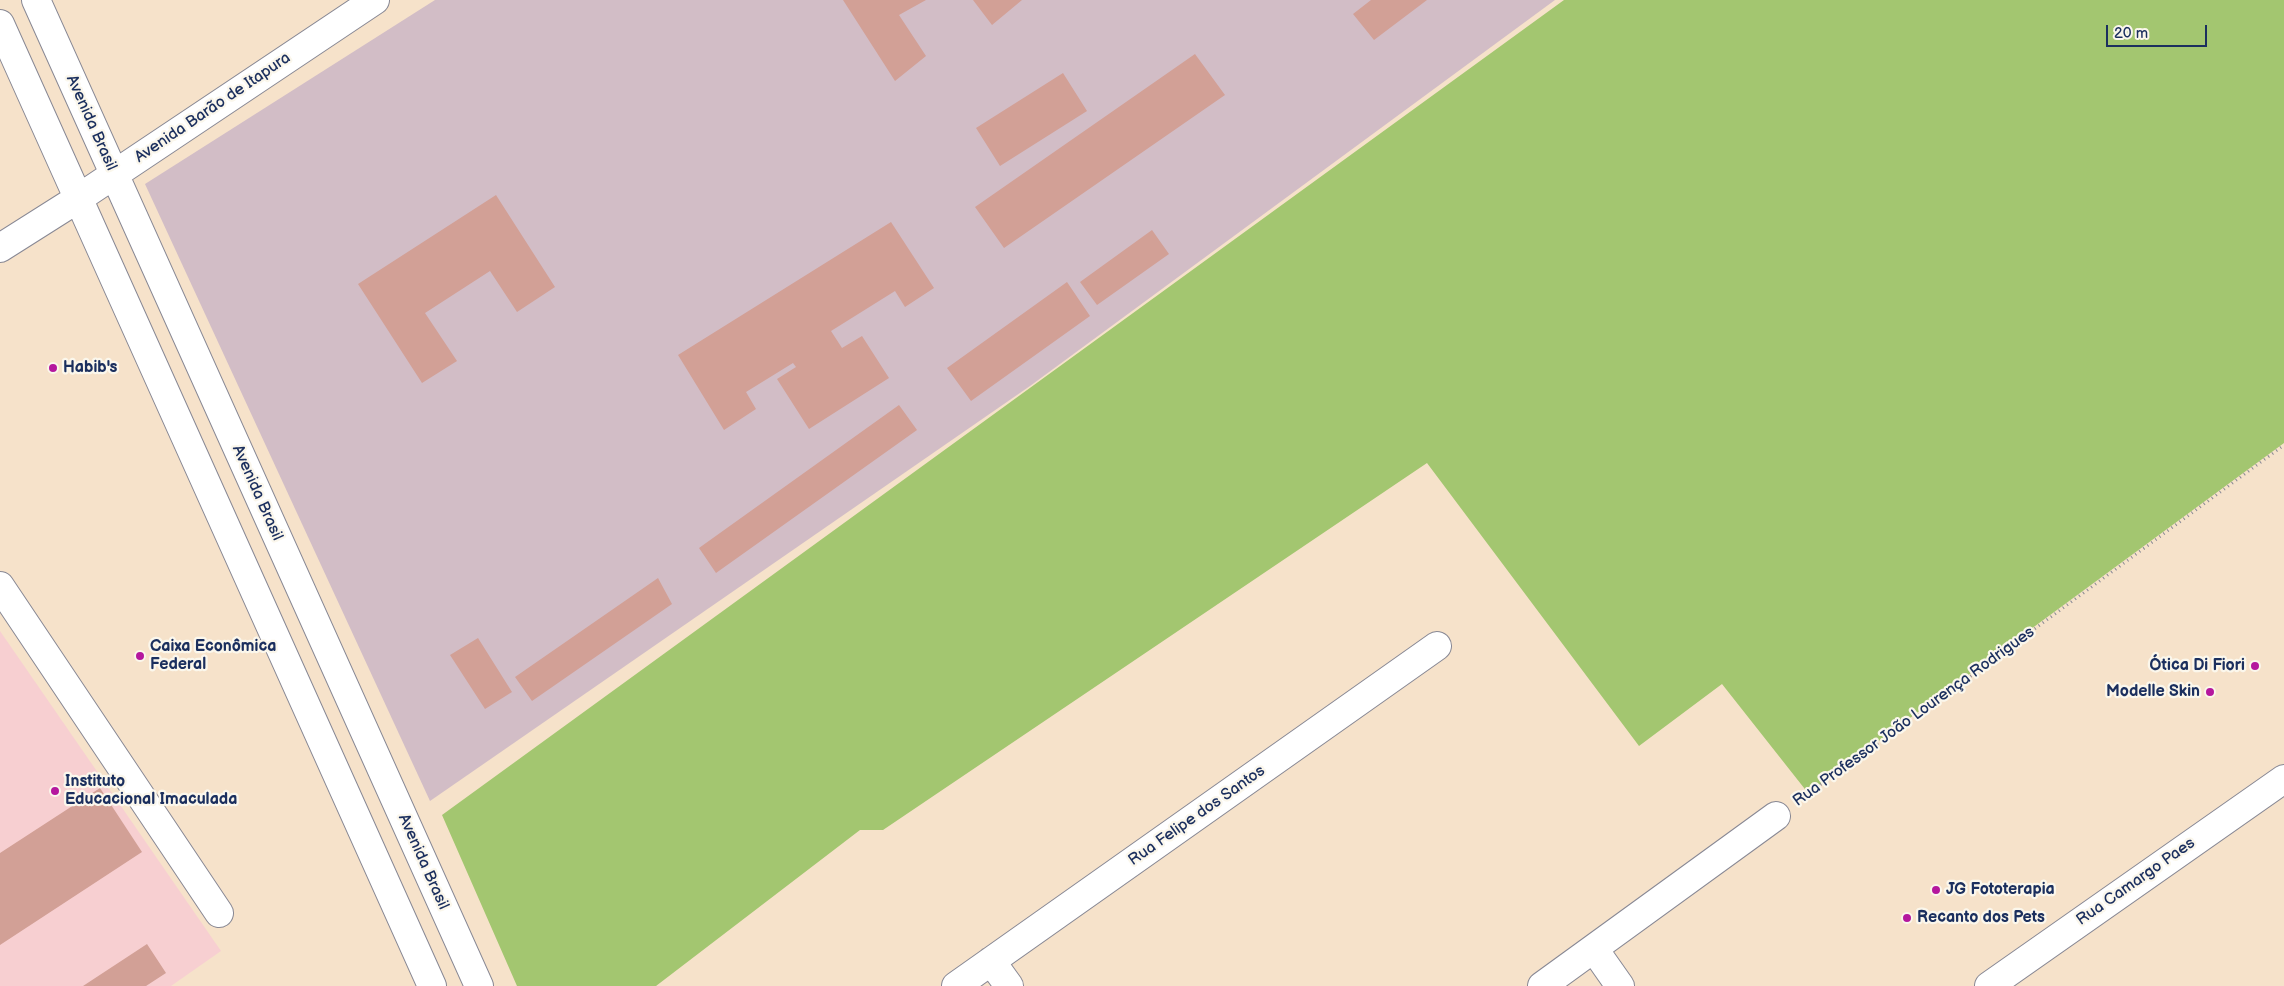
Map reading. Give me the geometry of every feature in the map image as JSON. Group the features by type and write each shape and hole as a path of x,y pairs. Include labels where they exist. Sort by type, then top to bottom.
{"main road":[{"name":"Avenida Brasil","path":"36,0 478,986"},
{"name":"Avenida Barão de Itapura","path":"0,248 79,198 375,0"},
{"path":"0,24 432,986"},
{"path":"0,586 219,914"},
{"name":"Rua Felipe dos Santos","path":"956,986 1437,646"},
{"name":"Rua Camargo Paes","path":"1989,986 2284,779"},
{"name":"Rua Professor João Lourença Rodrigues","path":"1542,986 1776,816"},
{"path":"1594,949 1620,986"},
{"path":"991,960 1009,986"}],"path":[{"name":"Rua Professor João Lourença Rodrigues","path":"1776,816 1969,677 2284,445"}],"shaded area":[{"path":"435,0 1555,0 1030,386 430,801 145,184"},
{"name":"Instituto Educacional Imaculada","path":"0,631 221,951 171,986 0,986"}],"green space":[{"path":"1564,0 2284,0 2284,443 1808,793 1722,684 1639,746 1427,463 883,830 860,830 656,986 517,986 442,815"}],"building":[{"path":"843,0 926,0 899,15 926,56 895,81"},
{"path":"973,0 1022,0 992,25"},
{"path":"1371,0 1427,0 1374,40 1353,14"},
{"path":"1195,54 1225,95 1004,248 975,207"},
{"path":"1063,73 1087,111 1000,166 976,128"},
{"path":"496,195 555,287 517,312 490,271 425,313 457,361 422,383 358,284"},
{"path":"891,222 934,288 905,307 895,291 831,331 842,348 862,336 889,378 809,429 777,379 796,367 793,363 746,392 756,409 724,430 678,355"},
{"path":"1152,230 1169,254 1097,305 1080,282"},
{"path":"1067,282 1090,316 971,401 947,368"},
{"path":"899,405 917,430 716,573 699,548"},
{"path":"658,578 672,604 532,701 515,677"},
{"path":"478,638 512,692 485,709 450,655"},
{"path":"100,788 142,852 0,945 0,853"},
{"path":"147,944 166,973 146,986 83,986"}],"place":[{"name":"Habib's","path":"53,368"},
{"name":"Caixa Econômica Federal","path":"140,656"},
{"name":"Ótica Di Fiori","path":"2255,666"},
{"name":"Modelle Skin","path":"2210,692"},
{"name":"Instituto Educacional Imaculada","path":"55,791"},
{"name":"JG Fototerapia","path":"1936,890"},
{"name":"Recanto dos Pets","path":"1907,918"}]}
